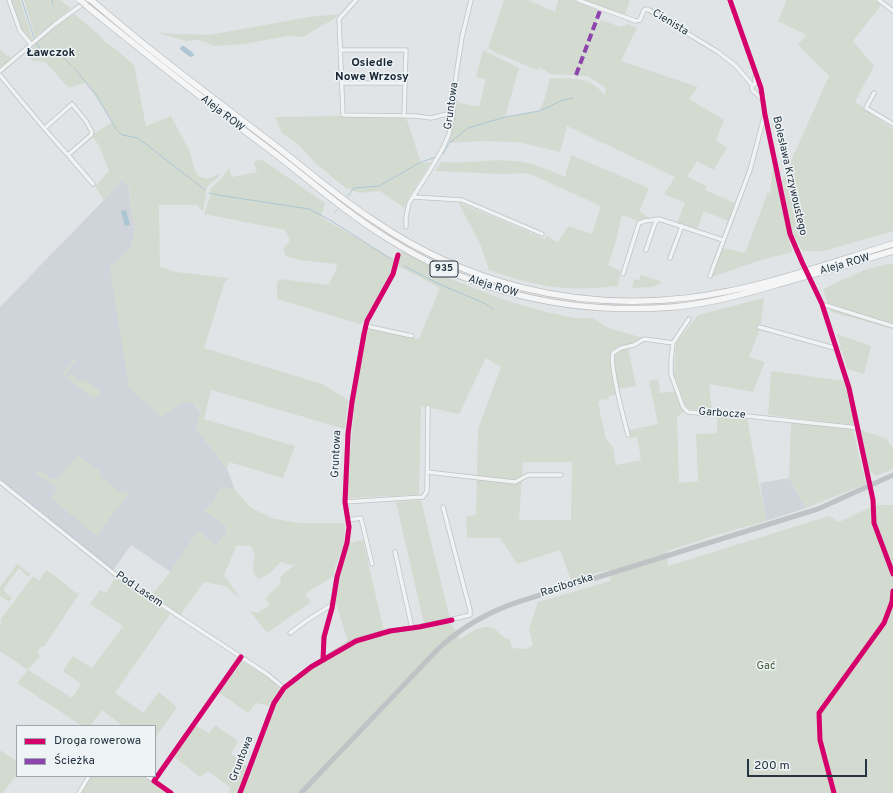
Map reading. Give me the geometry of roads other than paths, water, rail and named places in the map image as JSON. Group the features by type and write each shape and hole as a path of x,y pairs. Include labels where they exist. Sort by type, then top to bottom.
{"main road":[{"name":"Aleja ROW","path":"80,0 213,107 368,226 397,245 436,265 465,278 506,292 547,302 581,307 622,309 675,307 720,300 893,251"},
{"name":"Aleja ROW","path":"91,1 149,49 372,220 430,254 475,274 503,283 588,300 627,301 687,298 748,286 893,244"},
{"name":"Raciborska","path":"301,793 434,653 450,638 475,621 498,609 521,601 818,509 893,475"}],"street":[{"path":"9,0 20,31 31,44"},
{"path":"356,0 339,19 343,115 431,118 453,114"},
{"name":"Gruntowa","path":"406,227 406,217 409,203 443,148 449,134 453,114 456,76 462,37 471,0"},
{"name":"Cienista","path":"578,0 636,21 640,20 644,10 649,10 718,52 736,66 756,85"},
{"path":"730,0 755,72 756,85 752,90 762,99"},
{"path":"879,0 893,10"},
{"path":"0,71 54,25 91,1"},
{"path":"341,50 406,50 404,116"},
{"path":"0,75 93,184"},
{"path":"341,83 405,83"},
{"name":"Bolesława Krzywoustego","path":"756,85 760,91 762,99 764,116 790,234 822,304 838,349 850,388 870,486"},
{"path":"755,93 760,91"},
{"path":"874,93 866,108 893,124"},
{"path":"44,128 72,104 90,126 92,134 68,155"},
{"path":"710,276 750,170 764,116"},
{"path":"413,197 462,200 542,234"},
{"path":"623,274 639,223 659,219 723,240"},
{"path":"646,250 655,223 659,219"},
{"path":"670,258 682,226"},
{"name":"Gruntowa","path":"323,660 324,637 333,604 337,577 347,543 349,527 345,502 348,434 352,402 366,326 393,274 398,256"},
{"path":"822,304 893,326"},
{"name":"Garbocze","path":"689,319 673,343 671,374 683,407 688,412 735,414 857,428"},
{"path":"366,326 412,336"},
{"path":"759,327 838,349"},
{"path":"628,435 614,370 612,357 613,353 621,348 634,345 644,339 673,343"},
{"path":"345,502 423,497 427,491 428,407"},
{"path":"427,472 515,482 528,475 561,475"},
{"name":"Pod Lasem","path":"0,482 116,575 267,674 284,688"},
{"path":"443,507 470,610 470,615 475,621"},
{"path":"348,520 361,518 372,564"},
{"path":"395,552 412,628"},
{"path":"290,633 333,604"},
{"name":"Gruntowa","path":"240,793 274,703 284,688 311,667 346,645 361,639 390,631 452,620 470,615"},
{"path":"465,617 469,625"},
{"path":"154,781 241,657"},
{"path":"79,793 87,777"},
{"path":"148,777 171,793"}],"water":[{"path":"182,46 193,53 194,56 190,57 181,50 180,48"},
{"path":"126,210 130,225 125,226 121,211"}],"waterway":[{"path":"22,0 34,38"},
{"path":"52,0 53,5"},
{"path":"36,43 41,49 60,54 71,65"},
{"path":"74,68 97,96 116,129 122,135 138,138 205,190"},
{"path":"443,154 449,143 468,128 505,117 539,111 560,101 573,98"},
{"path":"348,196 354,188 379,186 419,163 436,157"},
{"path":"209,193 309,209 330,220 391,259"},
{"path":"404,266 441,285 484,303 493,309"}],"district":[{"name":"Ławczok","path":"51,54"},
{"name":"Osiedle Nowe Wrzosy","path":"372,71"}],"park label":[{"name":"Gać","path":"766,667"}]}
